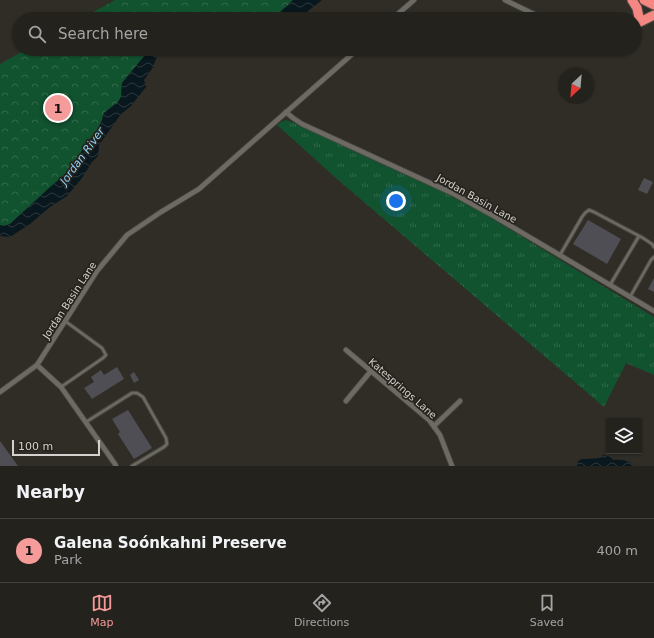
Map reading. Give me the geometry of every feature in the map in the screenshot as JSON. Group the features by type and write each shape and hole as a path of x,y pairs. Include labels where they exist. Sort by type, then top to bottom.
{"highway":[{"path":"632,0 638,12"},
{"path":"644,0 654,5"},
{"path":"642,21 654,15"}],"street":[{"path":"400,12 414,0"},
{"path":"505,0 530,12"},
{"name":"Jordan Basin Lane","path":"37,365 97,271 128,235 161,212 199,189 350,56"},
{"name":"Jordan Basin Lane","path":"286,112 302,124 454,194 654,311"},
{"name":"Katesprings Lane","path":"346,350 425,416 434,426 442,440 452,466"},
{"path":"0,392 37,365 62,387 116,466"},
{"path":"346,401 371,371"},
{"path":"434,426 460,401"}],"lane":[{"path":"560,256 585,213 589,210 639,236 652,244 654,247"},
{"path":"610,285 639,236"},
{"path":"630,297 654,257"},
{"path":"62,387 103,358 106,354 102,348 65,321"},
{"path":"86,422 132,393 136,393 143,397 166,438 167,444 132,466"}],"green space":[{"path":"115,0 293,0 280,12 94,12"},
{"path":"14,56 144,56 122,83 121,97 118,102 104,113 96,133 87,142 69,171 10,224 4,226 0,225 0,64"},
{"path":"286,120 439,190 478,210 654,317 654,375 626,363 604,407 337,179 277,125"}],"water":[{"path":"293,0 322,0 307,12 280,12"},
{"name":"Jordan River","path":"144,56 158,56 152,69 144,80 146,87 130,107 121,114 99,145 98,156 67,196 10,237 0,236 0,225 4,226 10,224 63,176 76,161 87,142 96,133 104,113 118,102 121,97 122,83"},
{"path":"603,455 614,460 627,461 634,466 577,466 578,461 582,459 601,458"}],"building":[{"path":"644,178 653,182 647,194 638,190"},
{"path":"588,220 621,239 607,264 573,244"},
{"path":"654,278 654,292 648,289"},
{"path":"117,367 124,379 92,399 84,388 94,382 91,377 101,370 104,375"},
{"path":"134,372 139,380 134,383 130,375"},
{"path":"128,410 152,448 134,459 118,434 120,432 112,419"},
{"path":"0,441 18,466 0,466"}],"place":[{"name":"Galena Soónkahni Preserve","path":"58,108"}]}
